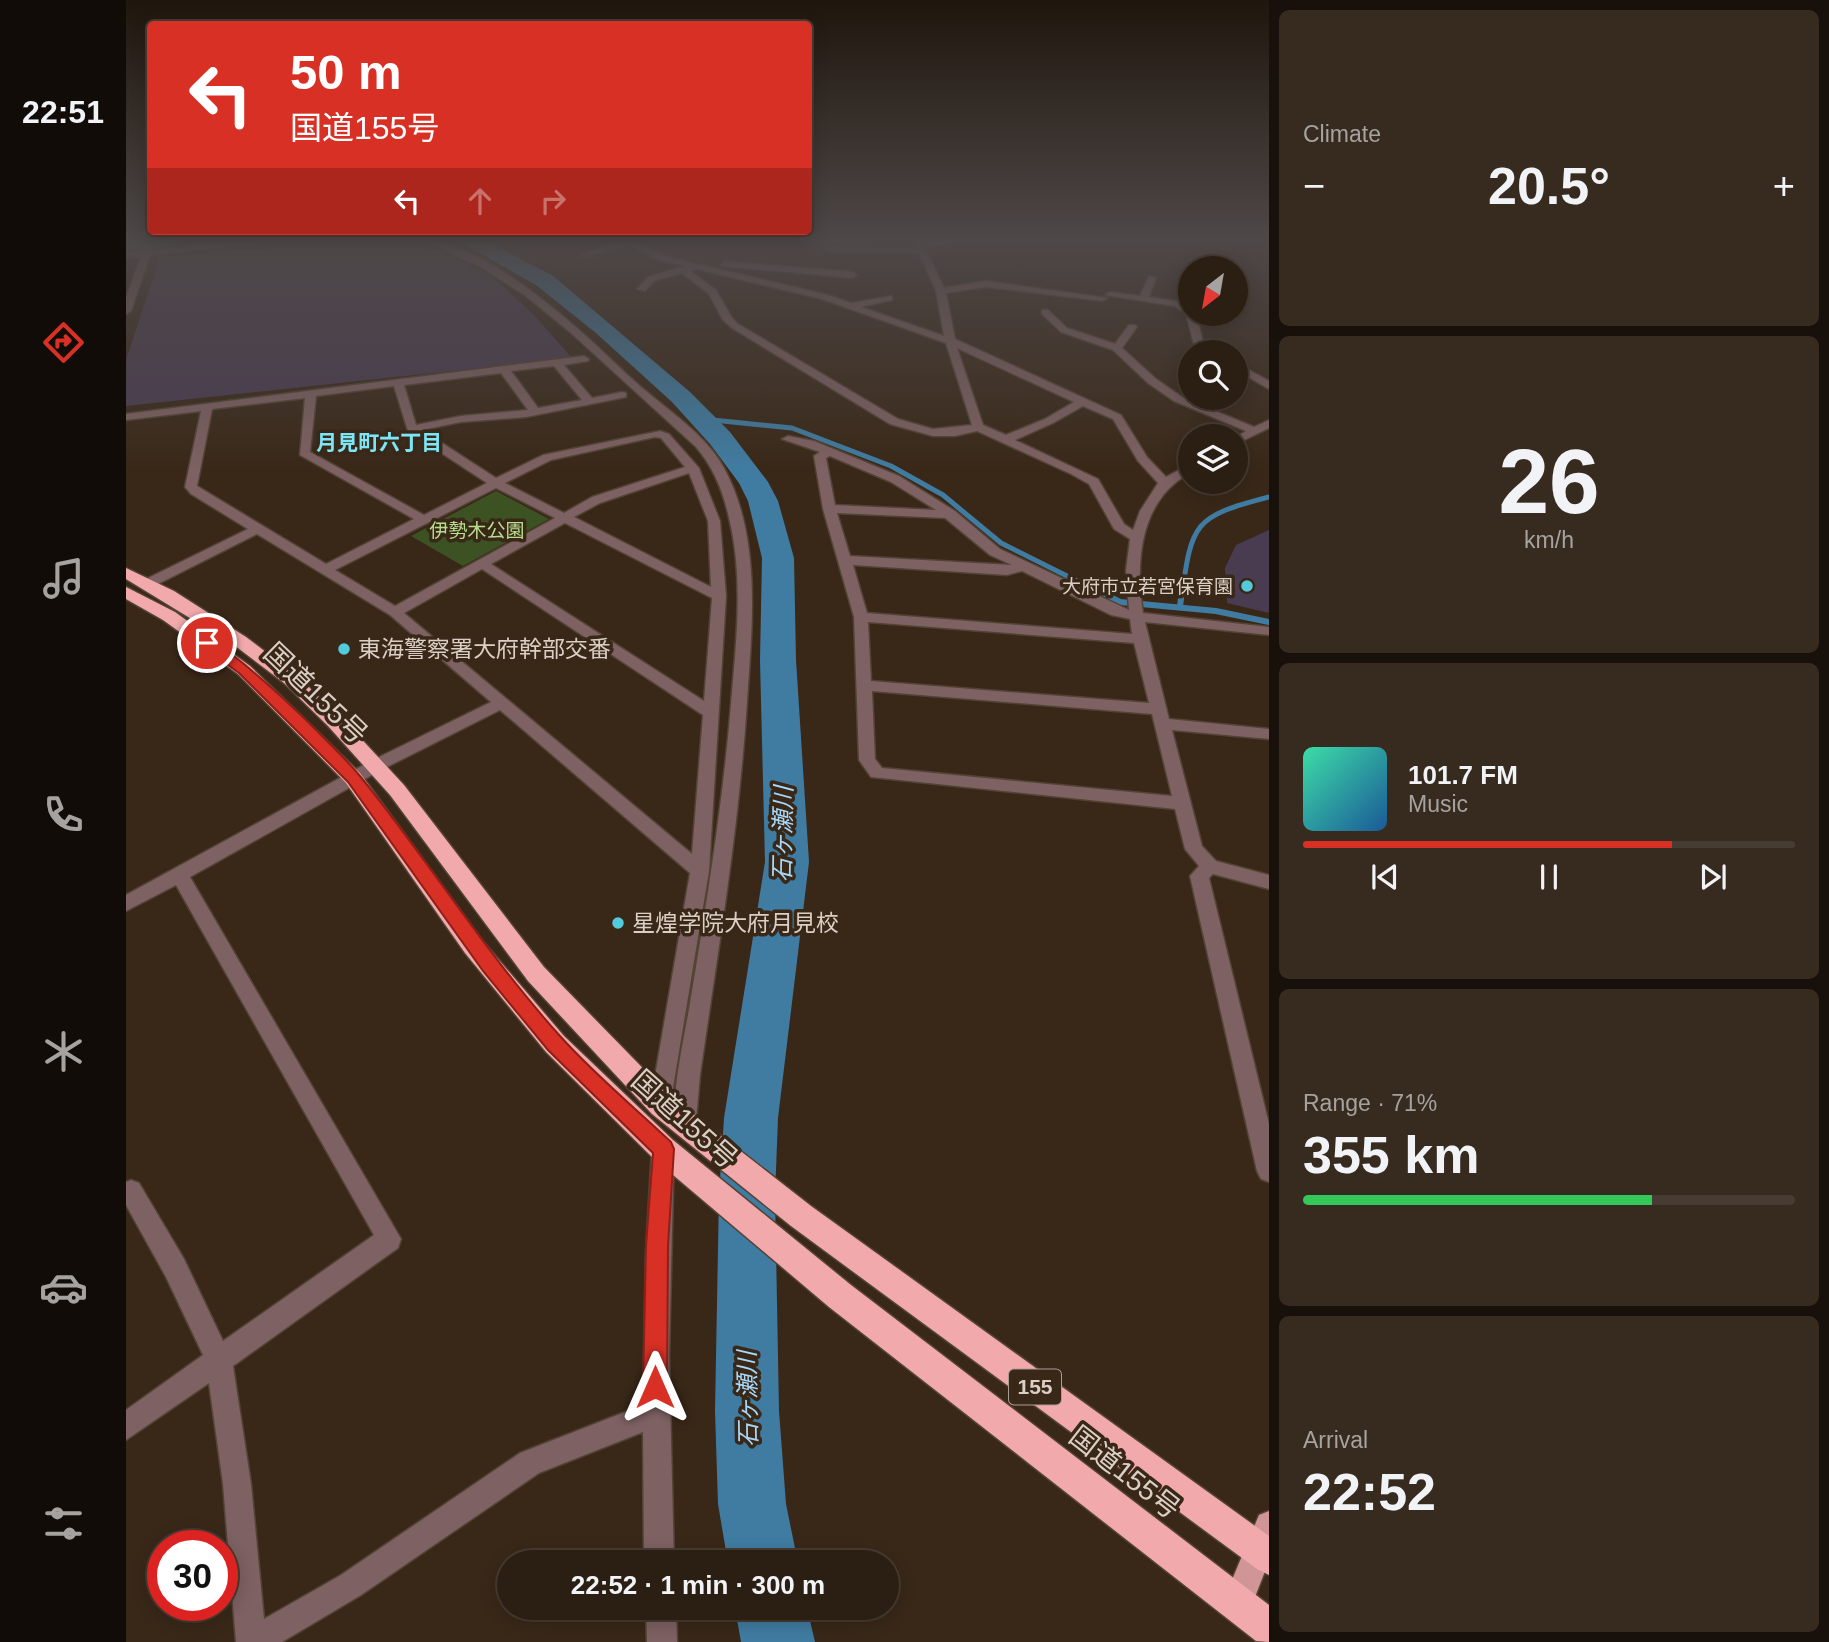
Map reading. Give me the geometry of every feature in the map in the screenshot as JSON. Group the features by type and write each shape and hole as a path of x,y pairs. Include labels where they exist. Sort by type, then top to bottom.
{"highway":[{"name":"国道155号","path":"126,573 215,624 290,679 335,722 375,766 536,974 662,1105 801,1216 1266,1544"},
{"name":"国道155号","path":"126,592 169,616 244,670 353,778 481,956 555,1044 663,1149 814,1276 1269,1628"}],"main road":[{"path":"1237,1604 1266,1544"}],"street":[{"path":"557,318 718,466 738,522 745,606 736,771 689,1075 695,1130"},
{"path":"727,318 735,326 821,377 860,405 905,427 939,435 978,427 1094,482 1119,526 1138,539"},
{"path":"884,318 950,341 1116,417 1142,459 1165,483"},
{"path":"946,318 950,341 978,427"},
{"path":"1051,318 1065,330 1117,348 1152,381 1178,399 1255,430"},
{"path":"1117,348 1132,327"},
{"path":"126,417 584,359"},
{"path":"556,362 590,402"},
{"path":"503,368 535,412"},
{"path":"1248,373 1269,386"},
{"path":"398,381 412,429 494,482 719,596"},
{"path":"311,394 304,453 424,519"},
{"path":"412,429 461,419 535,412 622,395"},
{"path":"1005,440 1049,421 1081,402"},
{"path":"206,406 191,487 395,612 700,871"},
{"path":"1248,434 1269,423"},
{"path":"325,570 547,457 656,433 665,436 693,468 714,521 719,596 700,871 662,1105"},
{"path":"788,439 810,443 895,479 951,514 977,539 1021,567 1116,612 1137,609 1269,631"},
{"path":"830,452 820,456 819,464 829,509 861,617 867,760 877,774 1182,803"},
{"path":"395,612 596,500 693,468"},
{"path":"1178,475 1165,483 1148,506 1138,539 1133,564 1138,639 1194,849 1210,866 1269,882"},
{"path":"829,509 951,514"},
{"path":"147,584 258,530"},
{"path":"844,560 1007,571 1021,567"},
{"path":"481,563 712,715"},
{"path":"861,617 1138,639"},
{"path":"863,685 1160,717 1269,734"},
{"path":"126,904 375,766 503,702"},
{"path":"1210,866 1199,876 1269,1171"},
{"path":"126,1426 389,1239 179,874"},
{"path":"659,1550 655,1414 657,1246 663,1149"},
{"path":"128,1189 174,1268 219,1361 237,1484 252,1642 351,1585 530,1463 655,1414"},
{"path":"661,1620 662,1642"}],"green space":[{"name":"伊勢木公園","path":"496,491 549,519 463,566 411,536"}],"building":[{"path":"140,318 536,318 572,358 126,406 126,360"},
{"name":"大府市立若宮保育園","path":"1269,530 1269,613 1227,603 1225,568 1236,545"}],"waterway":[{"name":"石ヶ瀬川","path":"591,318 681,397 720,438 753,482 763,501 778,558 778,660 787,862 751,1118 747,1195 747,1411 752,1504 761,1550"},
{"path":"703,419 792,428 891,466 943,495 1001,543 1115,600"},
{"path":"1181,600 1189,554 1200,527 1224,511 1269,497"},
{"path":"1112,598 1120,602 1216,611 1269,622"},
{"path":"1180,607 1181,598"},
{"name":"石ヶ瀬川","path":"773,1620 778,1642"}],"place":[{"name":"大府市立若宮保育園","path":"1247,586"},
{"name":"東海警察署大府幹部交番","path":"344,649"},
{"name":"星煌学院大府月見校","path":"618,923"}],"district":[{"name":"月見町六丁目","path":"379,443"}],"route":[{"path":"207,643 266,690 353,778 472,946 555,1044 663,1149 657,1246 655,1387"}]}
